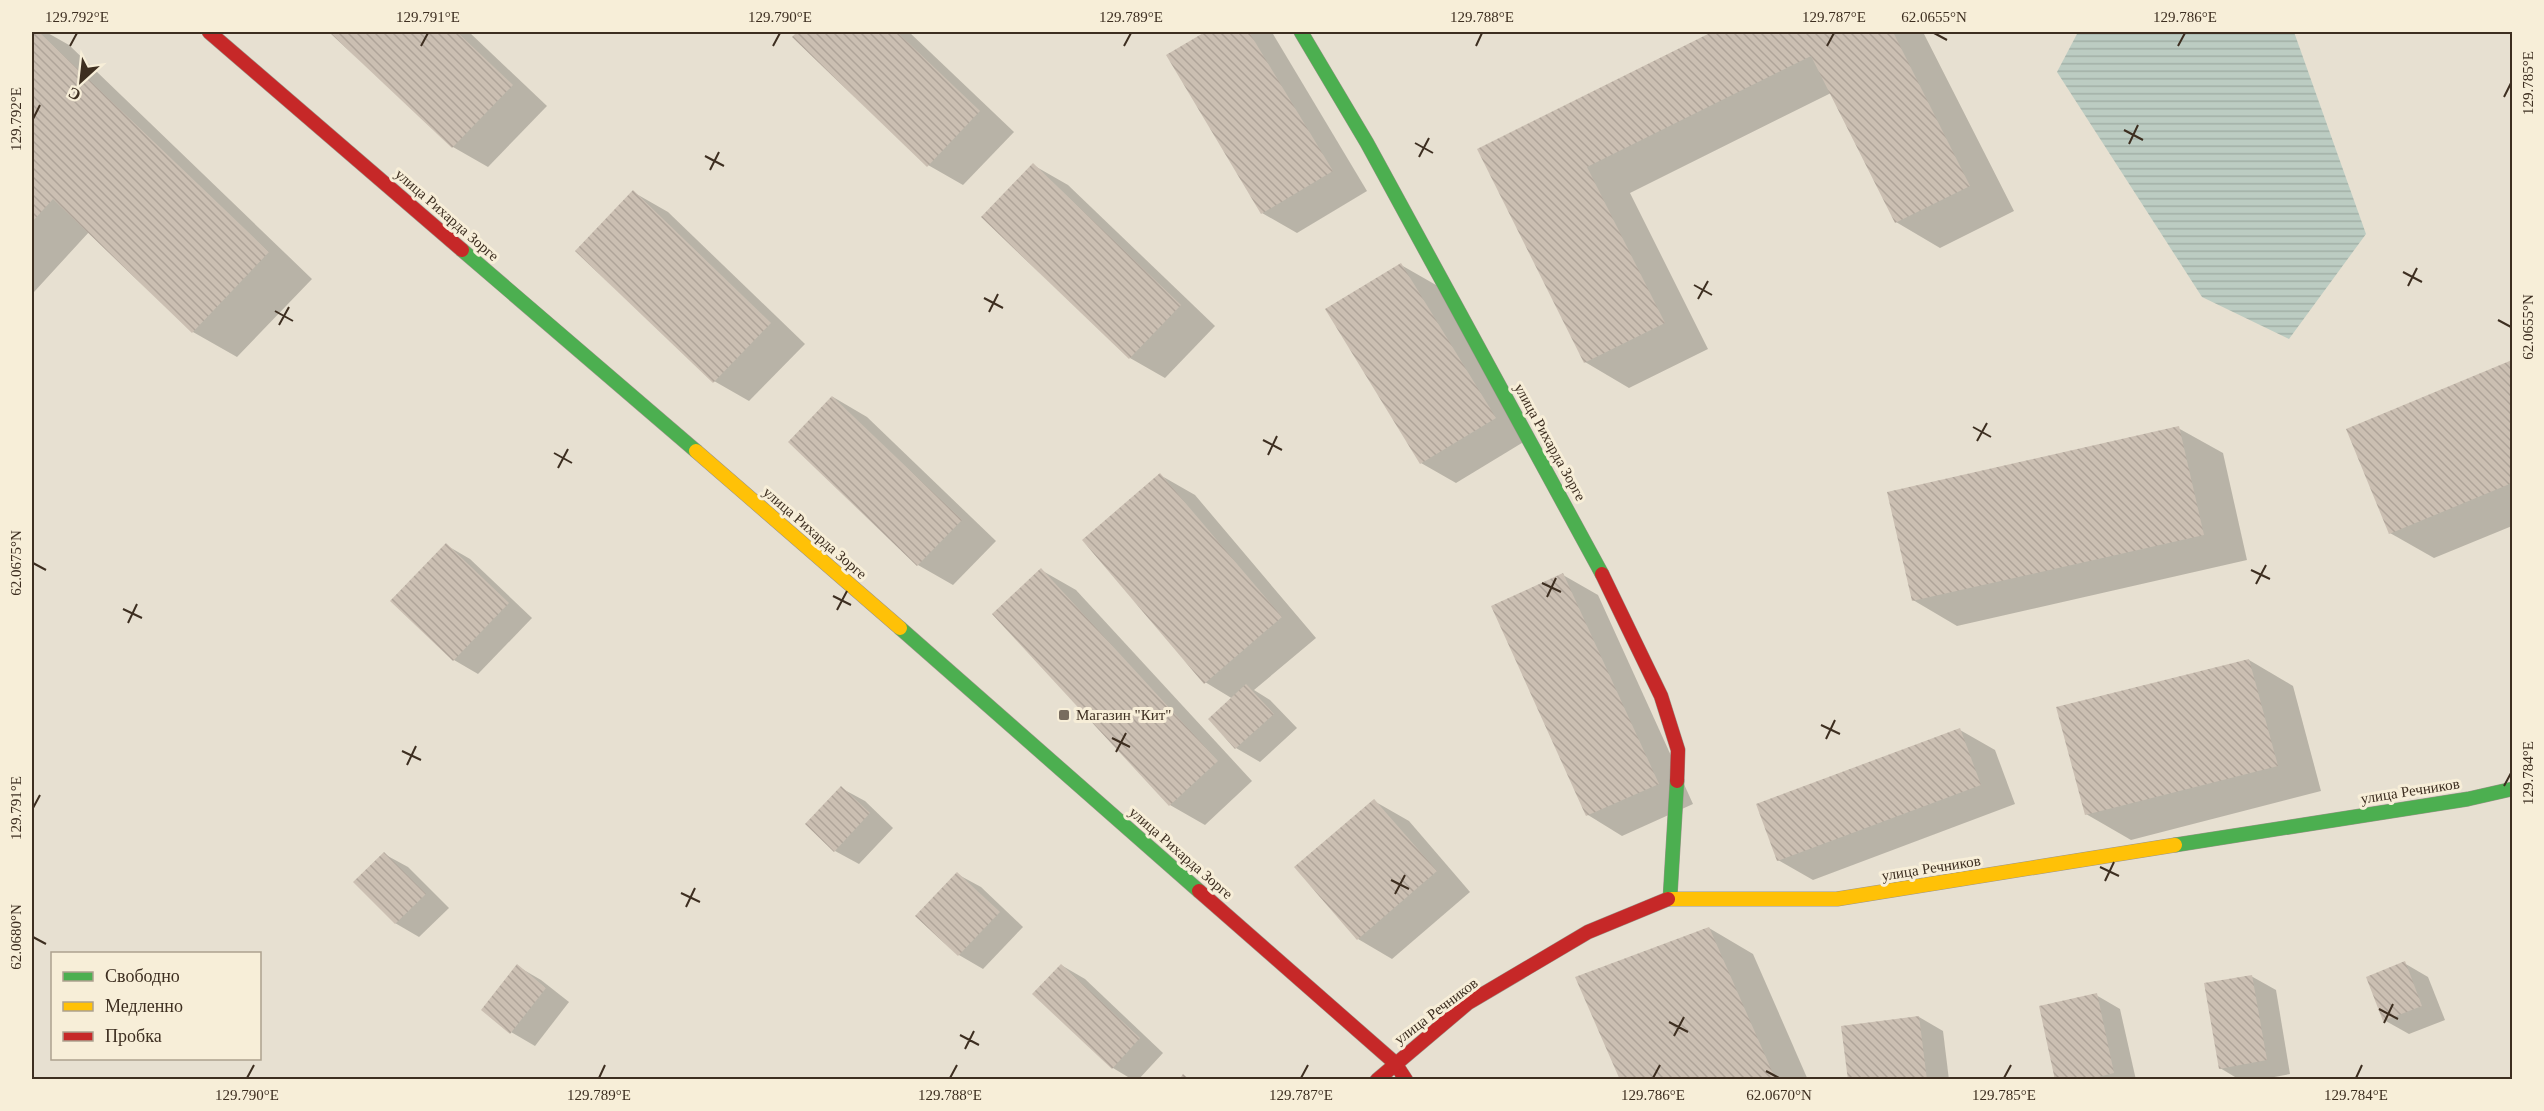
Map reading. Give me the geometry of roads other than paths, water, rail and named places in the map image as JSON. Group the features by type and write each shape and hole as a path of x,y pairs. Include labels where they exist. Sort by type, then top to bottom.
{"street":[{"name":"улица Рихарда Зорге","path":"209,32 881,611 1395,1063 1406,1080"},
{"name":"улица Рихарда Зорге","path":"1301,32 1367,143 1588,546 1661,696 1678,750 1677,809 1670,898"},
{"name":"улица Речников","path":"1395,1063 1468,1003 1588,932 1670,898 1837,899 2456,801 2512,789"},
{"path":"1377,1080 1395,1063"}],"place":[{"name":"Магазин \"Кит\"","path":"1064,715"}]}
